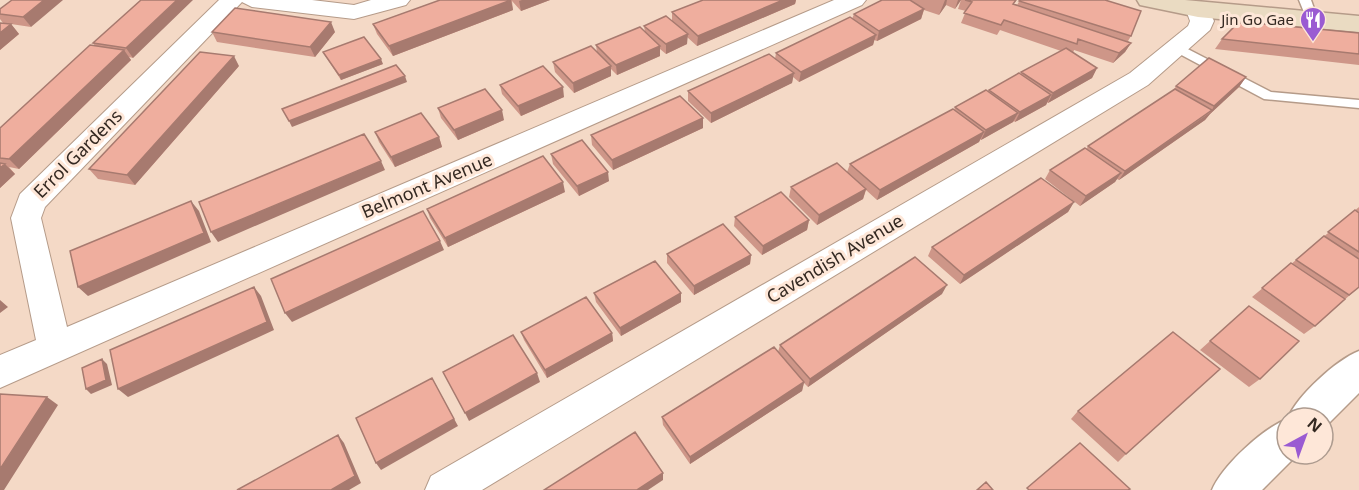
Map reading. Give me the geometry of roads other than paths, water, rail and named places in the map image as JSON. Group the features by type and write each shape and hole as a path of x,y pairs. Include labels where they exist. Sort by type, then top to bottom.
{"main road":[{"path":"1174,4 1308,10 1359,24"}],"street":[{"name":"Errol Gardens","path":"55,348 26,218 31,202 232,0"},
{"path":"252,0 354,12 398,0"},
{"name":"Belmont Avenue","path":"0,372 854,0"},
{"name":"Cavendish Avenue","path":"445,490 1139,79 1178,48 1201,25 1174,4"},
{"path":"1319,406 1359,368"},
{"path":"1233,490 1275,450"}],"lane":[{"path":"1178,48 1268,96 1359,104"}],"place":[{"name":"Jin Go Gae","path":"1313,43"}]}
